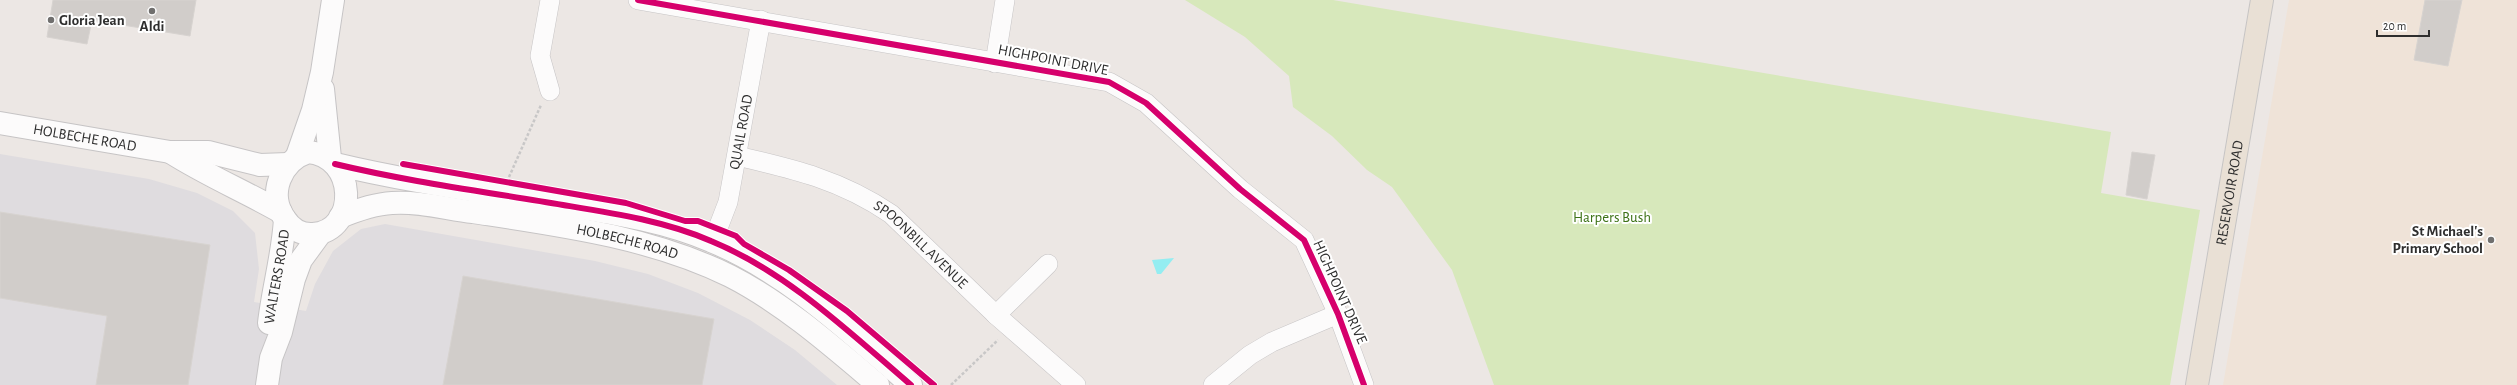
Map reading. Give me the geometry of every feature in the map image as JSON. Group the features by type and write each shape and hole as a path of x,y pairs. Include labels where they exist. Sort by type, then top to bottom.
{"main road":[{"name":"RESERVOIR ROAD","path":"2197,385 2262,0"}],"street":[{"path":"292,160 308,152 320,153 332,161 342,172 346,184 346,196 340,217 328,231 320,234 307,235 295,230 283,216 278,187 281,174 292,160 313,110 322,72 333,0"},
{"path":"550,0 540,56 550,91"},
{"name":"HIGHPOINT DRIVE","path":"638,0 761,20 995,63 1109,82 1146,103 1240,189 1304,240 1338,314 1364,385"},
{"path":"995,63 1005,0"},
{"name":"QUAIL ROAD","path":"712,241 728,202 761,20"},
{"path":"322,72 332,161"},
{"name":"HOLBECHE ROAD","path":"0,124 170,152 208,152 260,166 292,160"},
{"name":"HOLBECHE ROAD","path":"170,152 201,172 226,182 283,216"},
{"name":"SPOONBILL AVENUE","path":"737,156 807,172 847,188 875,203 891,214 1010,328 1076,385"},
{"name":"HOLBECHE ROAD","path":"332,161 404,179 616,214 712,241 769,272 824,310 911,385"},
{"name":"HOLBECHE ROAD","path":"340,217 373,206 405,202 542,223 616,238 664,251 706,265 756,291 795,318 878,385"},
{"name":"WALTERS ROAD","path":"271,358 268,332 274,283 282,252 283,216"},
{"name":"WALTERS ROAD","path":"267,385 271,358 281,332 288,297 299,266 320,234"},
{"path":"996,315 1048,264"},
{"path":"1213,385 1250,355 1272,342 1338,314"}],"path":[{"path":"514,184 507,182 538,112 550,91"},
{"path":"951,385 1010,328"}],"shaded area":[{"path":"2289,0 2517,0 2517,385 2223,385"},
{"path":"0,154 149,179 197,193 233,211 255,233 259,269 254,302 306,311 315,284 333,251 361,229 385,224 595,261 648,274 698,293 750,320 795,350 837,385 0,385"}],"green space":[{"name":"Harpers Bush","path":"1185,0 1333,0 2111,132 2101,193 2200,210 2170,385 1494,385 1452,270 1392,187 1367,170 1332,136 1293,107 1289,76 1245,37"}],"water":[{"path":"1174,258 1161,274 1157,274 1152,260"}],"building":[{"path":"53,0 196,0 190,36 92,20 87,44 47,37"},
{"path":"2425,0 2462,0 2448,66 2414,60"},
{"path":"2132,152 2155,155 2147,199 2126,195"},
{"path":"0,212 210,245 188,385 96,385 107,316 0,298"},
{"path":"463,276 714,319 702,385 443,385"}],"cycle path":[{"path":"638,0 1109,82 1146,103 1240,189 1304,240 1338,314 1364,385"},
{"path":"335,164 420,181 619,215 657,223 693,234 739,254 766,269 791,286 841,324 911,385"},
{"path":"403,164 626,203 685,221 698,221 736,236 744,244 789,270 847,311 934,385"}],"place":[{"name":"Aldi","path":"152,11"},
{"name":"Gloria Jean","path":"51,20"},
{"name":"St Michael's Primary School","path":"2491,240"}]}
